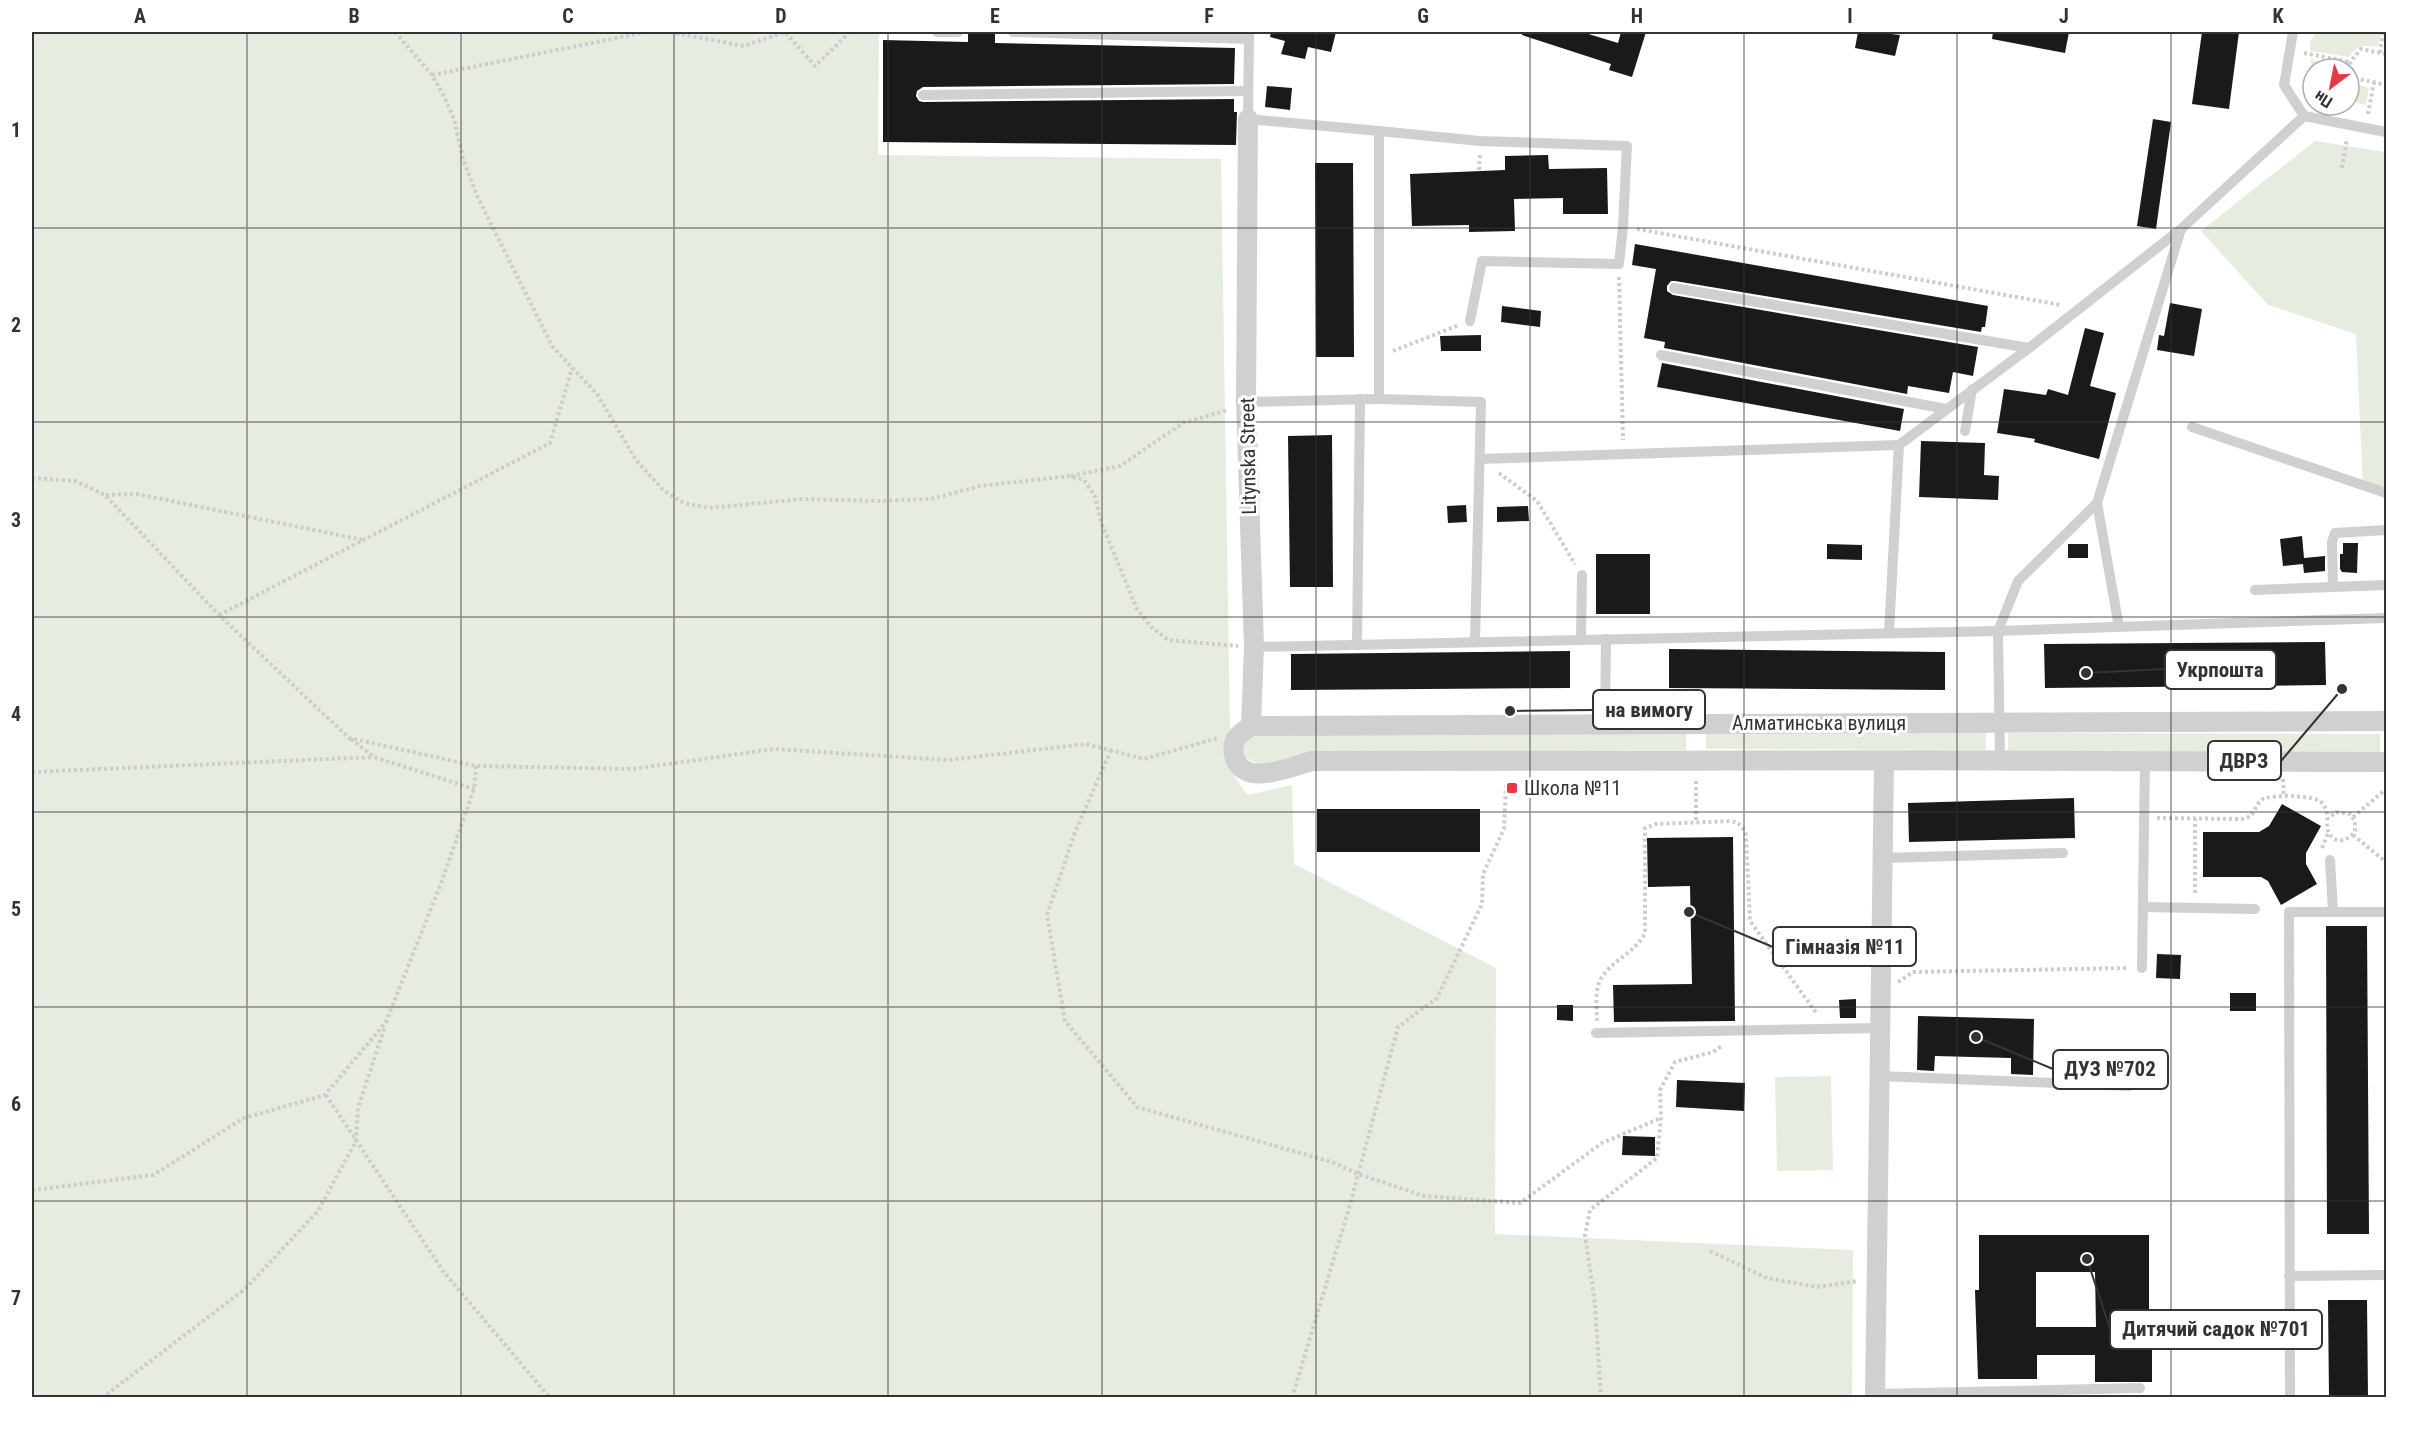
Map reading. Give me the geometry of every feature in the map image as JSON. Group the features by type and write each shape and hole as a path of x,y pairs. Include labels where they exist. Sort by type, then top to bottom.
{"street":[{"name":"Litynska Street","path":"1248,119 1246,405 1254,647 1251,726"},
{"name":"Алматинська вулиця","path":"2386,721 1251,726 1237,736 1232,746 1242,770 1254,774 1312,761 1685,759 1884,762 2000,759 2386,762"},
{"path":"1875,1396 1884,762"}],"lane":[{"path":"937,32 958,32"},
{"path":"1012,32 1249,35 1248,119 1480,141 1627,147 1619,264 1482,261 1470,321"},
{"path":"2293,32 2284,85 2301,111"},
{"path":"922,95 1248,91"},
{"path":"1480,459 1899,445 2029,348 2181,229 2303,117"},
{"path":"2309,117 2386,132"},
{"path":"1379,131 1379,399"},
{"path":"2119,627 2097,503 2181,229"},
{"path":"1674,288 2029,348"},
{"path":"1661,356 1946,409"},
{"path":"1965,431 1972,389"},
{"path":"1357,645 1360,399"},
{"path":"1246,405 1360,399 1481,402 1475,642"},
{"path":"2192,427 2386,493"},
{"path":"1888,633 1899,445"},
{"path":"2000,759 1998,631 2018,581 2097,503"},
{"path":"2333,587 2332,542 2335,533 2386,530"},
{"path":"1581,640 1582,575"},
{"path":"2255,590 2386,585"},
{"path":"1254,647 1998,631 2386,618"},
{"path":"1605,639 1605,724"},
{"path":"2142,968 2145,760"},
{"path":"1883,858 2063,853"},
{"path":"2330,860 2333,911"},
{"path":"2143,907 2255,909"},
{"path":"2290,1398 2289,912 2386,912"},
{"path":"1596,1033 1880,1028"},
{"path":"1880,1076 2129,1086"},
{"path":"2289,1276 2386,1275"},
{"path":"1875,1396 2140,1388"}],"path":[{"path":"395,32 432,75 454,119 466,169 478,198 552,346 597,393 636,460 663,490 684,503 709,508 802,499 877,501 931,499 980,486 1069,476 1120,466 1183,423 1246,405"},
{"path":"432,75 647,32"},
{"path":"670,32 744,46 784,32 815,66 850,32"},
{"path":"2380,53 2383,32"},
{"path":"2354,57 2361,49 2386,54"},
{"path":"2289,50 2325,57"},
{"path":"2361,79 2386,85"},
{"path":"2365,128 2374,82"},
{"path":"2342,168 2347,138"},
{"path":"1623,226 2079,308"},
{"path":"1619,264 1623,454"},
{"path":"1379,356 1470,321"},
{"path":"219,615 549,443 572,368"},
{"path":"1480,459 1537,501 1582,575"},
{"path":"1069,476 1084,480 1095,496 1101,522 1137,609 1151,627 1168,640 1254,647"},
{"path":"32,478 75,481 105,495 219,615 349,738 374,757 474,789"},
{"path":"105,495 137,494 363,540"},
{"path":"349,738 476,766 633,769 774,749 948,760 1086,744 1144,759 1219,738"},
{"path":"1112,750 1075,832 1047,915 1065,1021 1137,1107 1332,1162 1359,1174 1424,1196 1520,1203 1602,1143 1661,1118"},
{"path":"32,772 374,757"},
{"path":"102,1398 245,1289 318,1211 356,1142 358,1108 386,1022 440,886 474,789 476,766"},
{"path":"2283,778 2284,797"},
{"path":"1696,781 1696,822"},
{"path":"1292,1398 1359,1174 1398,1027 1437,998 1482,904 1483,874 1504,828 1506,785"},
{"path":"2353,817 2386,789"},
{"path":"2144,818 2243,819 2251,816 2261,800 2268,797 2313,797 2322,803 2329,818 2327,827 2331,836 2340,840 2353,835 2356,826 2353,817 2340,811 2329,818"},
{"path":"2195,818 2195,908"},
{"path":"1596,1033 1599,984 1609,970 1641,941 1645,933 1645,828 1656,824 1731,821 1743,828 1746,835 1750,921 1828,1029"},
{"path":"2353,835 2386,862"},
{"path":"1893,985 1913,972 2142,968"},
{"path":"32,1190 153,1175 244,1118 325,1095 386,1022"},
{"path":"1601,1398 1592,1279 1585,1235 1590,1209 1657,1158 1661,1118 1660,1090 1675,1062 1713,1052 1745,1031"},
{"path":"325,1095 443,1271 550,1398"},
{"path":"1710,1251 1767,1278 1817,1287 1876,1277"}],"shaded area":[{"path":"32,32 879,32 878,155 1221,159 1230,735 1228,753 1237,781 1248,795 1292,785 1294,864 1496,968 1495,1234 1853,1250 1852,1397 32,1397"},
{"path":"2316,32 2381,32 2378,47 2361,47 2349,57 2310,51 2310,42"},
{"path":"2361,86 2369,88 2366,105 2361,104"},
{"path":"2315,141 2386,152 2386,487 2363,488 2356,334 2268,305 2201,231"},
{"path":"1686,731 1686,750 1312,753 1269,765 1243,756 1243,742 1251,736 1260,735"},
{"path":"1706,732 1986,732 1986,750 1706,749"},
{"path":"2008,733 2380,734 2380,753 2008,751"},
{"path":"1831,1076 1833,1170 1777,1171 1775,1077"}],"building":[{"path":"968,32 995,32 995,43 1235,48 1234,84 923,87 917,91 916,96 919,101 923,102 1234,99 1234,112 1237,112 1236,145 883,142 883,40 968,42"},
{"path":"1271,32 1336,32 1331,52 1308,47 1305,59 1281,54 1285,41 1270,37"},
{"path":"1522,32 1582,32 1618,43 1621,32 1646,32 1632,77 1609,70 1611,64 1522,35"},
{"path":"1858,32 1892,32 1891,34 1900,35 1895,56 1855,48"},
{"path":"1993,32 2069,32 2065,53 1992,39"},
{"path":"2202,32 2239,32 2229,109 2192,104"},
{"path":"1267,86 1292,88 1290,110 1265,107"},
{"path":"2153,119 2171,122 2156,229 2137,226"},
{"path":"1548,155 1549,169 1607,168 1608,214 1563,214 1563,198 1514,199 1515,231 1469,232 1469,225 1412,226 1410,174 1505,170 1505,156"},
{"path":"1315,163 1353,163 1354,357 1316,357"},
{"path":"1635,244 1988,306 1985,327 1982,327 1981,332 1675,281 1671,281 1667,286 1667,291 1673,295 1978,347 1973,376 1953,372 1949,393 1908,386 1907,394 1664,348 1665,342 1644,338 1656,269 1632,265"},
{"path":"2170,303 2202,309 2194,356 2157,350 2159,335 2164,336"},
{"path":"1502,306 1541,311 1540,327 1501,322"},
{"path":"2085,328 2104,333 2090,386 2116,393 2099,459 2034,442 2035,439 1997,433 2004,389 2046,395 2048,389 2068,395"},
{"path":"1481,335 1481,351 1441,351 1440,336"},
{"path":"1662,363 1904,409 1900,431 1657,387"},
{"path":"1332,435 1333,587 1290,587 1288,436"},
{"path":"1921,441 1985,443 1984,475 1999,476 1998,500 1919,497"},
{"path":"1466,505 1467,522 1448,523 1447,506"},
{"path":"1528,506 1529,521 1497,522 1497,507"},
{"path":"2302,536 2304,558 2325,556 2325,571 2304,573 2303,564 2283,566 2280,539"},
{"path":"2343,543 2358,543 2357,573 2342,572 2340,569"},
{"path":"1827,544 1862,545 1862,560 1827,559"},
{"path":"2068,544 2088,544 2088,558 2068,558"},
{"path":"1596,554 1650,554 1650,614 1596,614"},
{"path":"2325,642 2326,685 2045,688 2044,644"},
{"path":"1669,649 1945,652 1945,690 1669,688"},
{"path":"1570,651 1570,688 1291,690 1291,654"},
{"path":"2074,798 2075,838 1909,842 1908,803"},
{"path":"2282,804 2321,826 2306,853 2306,864 2317,884 2281,905 2268,881 2261,877 2203,877 2203,832 2259,832 2269,826"},
{"path":"1317,809 1480,809 1480,852 1317,852"},
{"path":"1733,837 1735,1021 1614,1022 1613,985 1692,984 1690,886 1648,887 1647,838"},
{"path":"2326,926 2367,926 2369,1234 2327,1234"},
{"path":"2157,954 2181,955 2180,979 2156,978"},
{"path":"2230,993 2256,993 2256,1011 2230,1011"},
{"path":"1856,999 1856,1018 1840,1018 1839,1000"},
{"path":"1557,1005 1573,1005 1573,1021 1557,1020"},
{"path":"1918,1016 2034,1019 2033,1075 2011,1074 2011,1058 1935,1056 1934,1071 1917,1070"},
{"path":"1677,1080 1745,1083 1744,1111 1676,1107"},
{"path":"1623,1136 1655,1137 1655,1156 1622,1155"},
{"path":"1979,1235 2149,1235 2149,1349 2152,1349 2152,1382 2095,1382 2095,1355 2037,1355 2037,1379 1978,1379 1975,1290 1979,1290","holes":["2036,1272 2095,1272 2096,1327 2036,1327"]},
{"path":"2328,1300 2367,1300 2368,1398 2329,1398"}],"place":[{"name":"Укрпошта","path":"2086,673"},
{"name":"ДВРЗ","path":"2342,689"},
{"name":"на вимогу","path":"1510,711"},
{"name":"Школа №11","path":"1512,788"},
{"name":"Гімназія №11","path":"1689,912"},
{"name":"ДУЗ №702","path":"1976,1037"},
{"name":"Дитячий садок №701","path":"2087,1259"}]}
